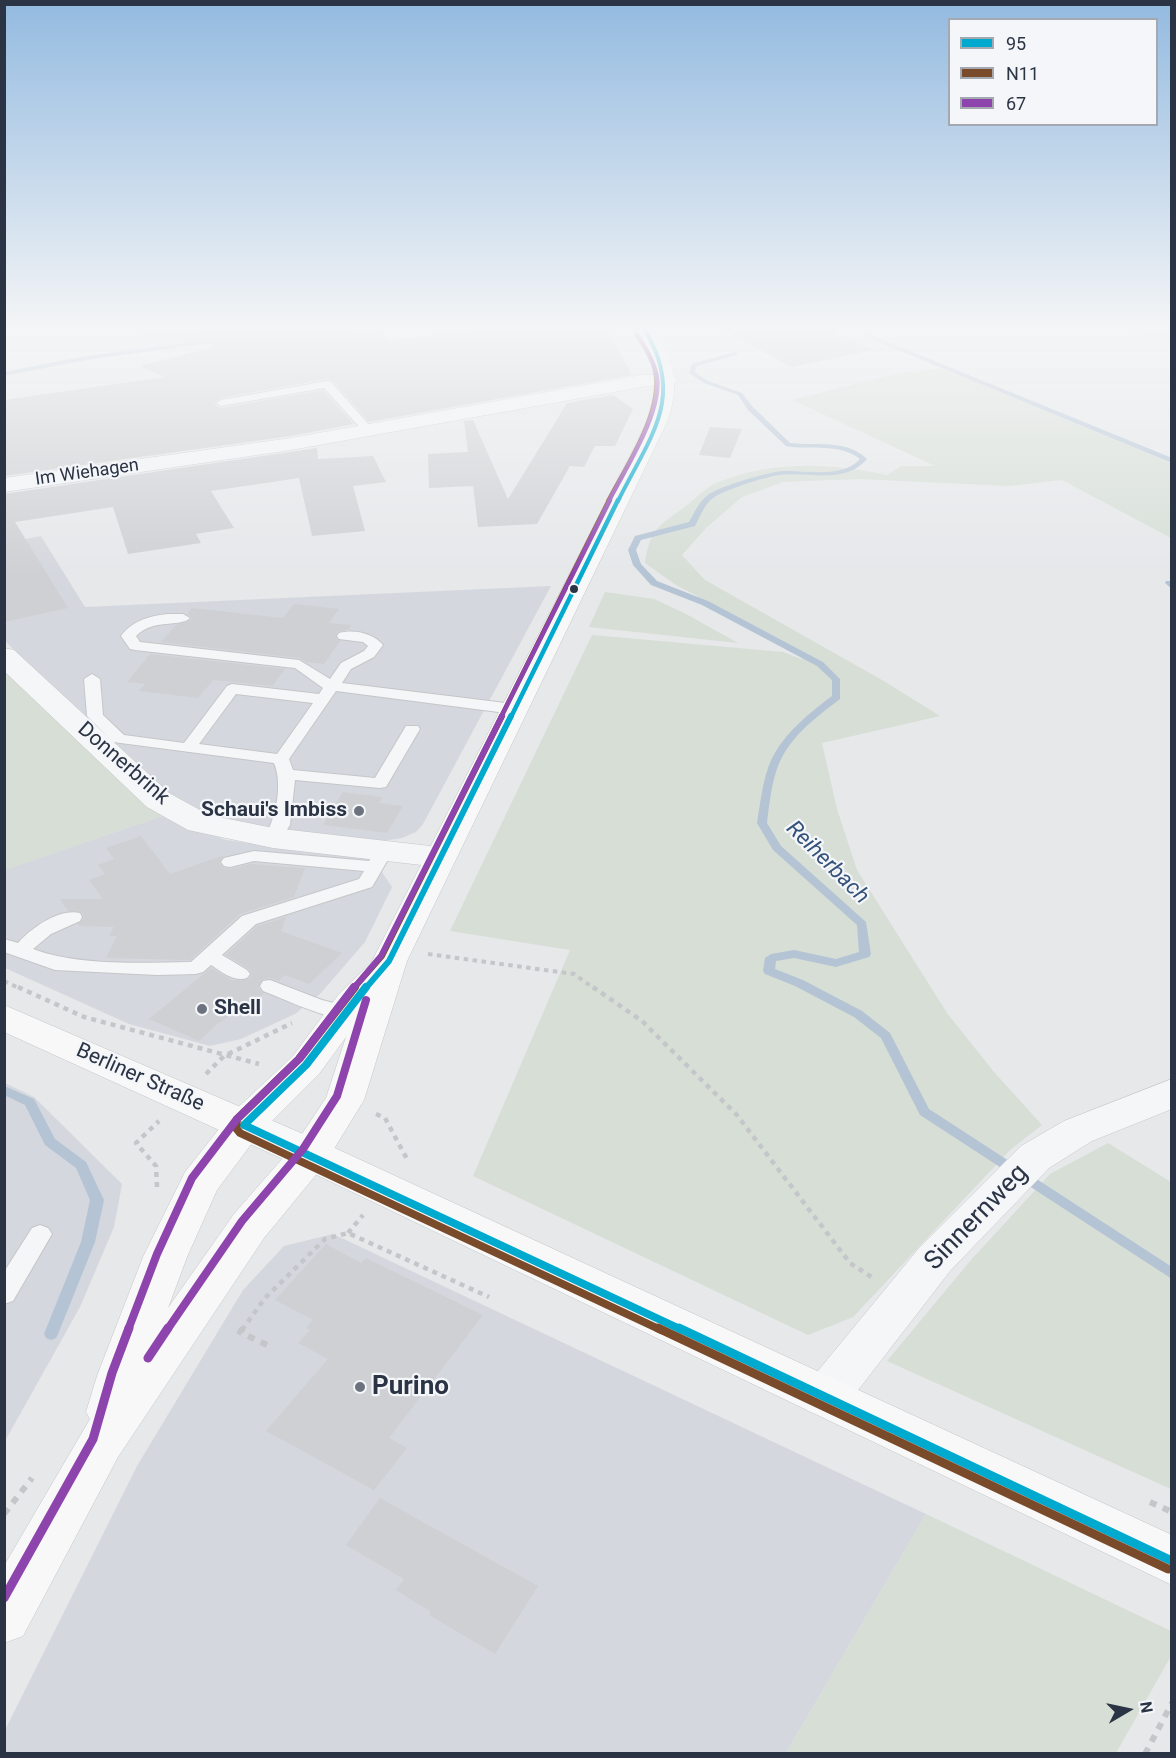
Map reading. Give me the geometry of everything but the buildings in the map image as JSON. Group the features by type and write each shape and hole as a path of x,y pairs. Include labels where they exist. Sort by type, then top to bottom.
{"street":[{"name":"Im Wiehagen","path":"4,484 291,444 471,411"},
{"path":"101,1442 120,1376 165,1257 200,1183 244,1125 306,1065 344,1013 392,956 661,411"},
{"name":"Donnerbrink","path":"4,656 159,800 199,824 380,859 439,857"},
{"path":"4,1618 101,1442 249,1226 310,1154 345,1101 344,1013"},
{"name":"Berliner Straße","path":"4,1017 310,1154 1172,1561"},
{"name":"Sinnernweg","path":"825,1397 935,1259 1035,1157 1078,1131 1172,1093"}],"lane":[{"path":"352,411 368,429"},
{"path":"183,618 160,618 137,625 128,636 135,646 299,664 326,693"},
{"path":"273,838 281,825 284,766 326,693 346,666 369,654 376,645 367,638 344,636"},
{"path":"92,679 95,716 119,739 188,748 380,783 412,729"},
{"path":"188,748 232,689 326,693 514,709"},
{"path":"13,949 55,964 157,969 196,968 249,920 366,883 380,859 254,856 230,862"},
{"path":"13,949 54,924 73,917"},
{"path":"209,955 240,974"},
{"path":"270,986 344,1013"},
{"path":"4,1294 40,1234"}],"path":[{"path":"392,956 574,974 642,1021 736,1114 850,1263 904,1298"},
{"path":"4,981 84,1017 224,1056 303,1017 344,1013"},
{"path":"345,1101 385,1118 407,1161"},
{"path":"271,1347 240,1332 265,1298 325,1239 348,1233 489,1298"},
{"path":"1145,1754 1172,1704"}],"shaded area":[{"path":"816,411 1045,411 1171,463 1171,538 1062,480 1008,486 859,479 783,482 742,497 707,527 682,555 705,580 882,680 940,716 822,743 837,809 857,870 947,1013 994,1072 1042,1125 1010,1150 853,1317 808,1335 473,1176 570,950 450,931 592,635 783,652 801,659 810,655 676,585 645,563 650,542 657,529 710,486 760,470 824,466 887,475 901,466 935,466"},
{"path":"41,536 85,607 551,586 423,824 416,832 402,838 376,842 238,823 201,813 180,801 124,760 5,641 4,543"},
{"path":"605,592 654,599 738,643 589,627"},
{"path":"4,669 143,803 162,816 5,870"},
{"path":"162,816 226,840 373,859 392,887 365,942 320,994 295,1014 241,1039 210,1046 129,1024 5,968 4,870"},
{"path":"5,1083 34,1097 122,1184 114,1227 80,1307 5,1441"},
{"path":"1108,1143 1171,1182 1171,1489 887,1361 971,1260 1050,1174"},
{"path":"333,1234 926,1514 786,1753 5,1754 4,1732 137,1466 243,1290 284,1246"},
{"path":"926,1514 1171,1631 1171,1656 1116,1753 786,1753"}],"waterway":[{"name":"Reiherbach","path":"753,411 788,445 839,447 857,453 864,459 858,466 838,473 780,473 722,492 707,500 692,524 638,538 632,550 637,565 654,583 705,603 820,664 836,679 837,697 801,726 779,753 766,793 762,823 777,848 862,924 865,954 836,963 794,954 771,958 769,971 799,983 858,1014 886,1036 924,1112 1172,1274"},
{"path":"1051,411 1172,461"},
{"path":"1172,583 1169,583 1172,587"},
{"path":"4,1090 30,1102 50,1142 81,1165 97,1200 88,1242 51,1334"}],"transit line":[{"name":"N11","path":"651,411 382,956 345,998 299,1059 237,1119 236,1128 240,1133 306,1162 1168,1569"},
{"name":"67","path":"4,1598 93,1439 112,1373 157,1254 192,1178 237,1119 299,1059 345,998 381,956 638,444 652,411"},
{"name":"95","path":"244,1125 306,1065 352,1003 389,961 661,411"},
{"name":"67","path":"148,1358 242,1221 303,1149 337,1096 366,1000"},
{"name":"95","path":"244,1125 310,1154 1172,1561"}],"place":[{"name":"Schaui's Imbiss","path":"359,811"},
{"name":"Shell","path":"202,1009"},
{"name":"Purino","path":"360,1387"}]}
